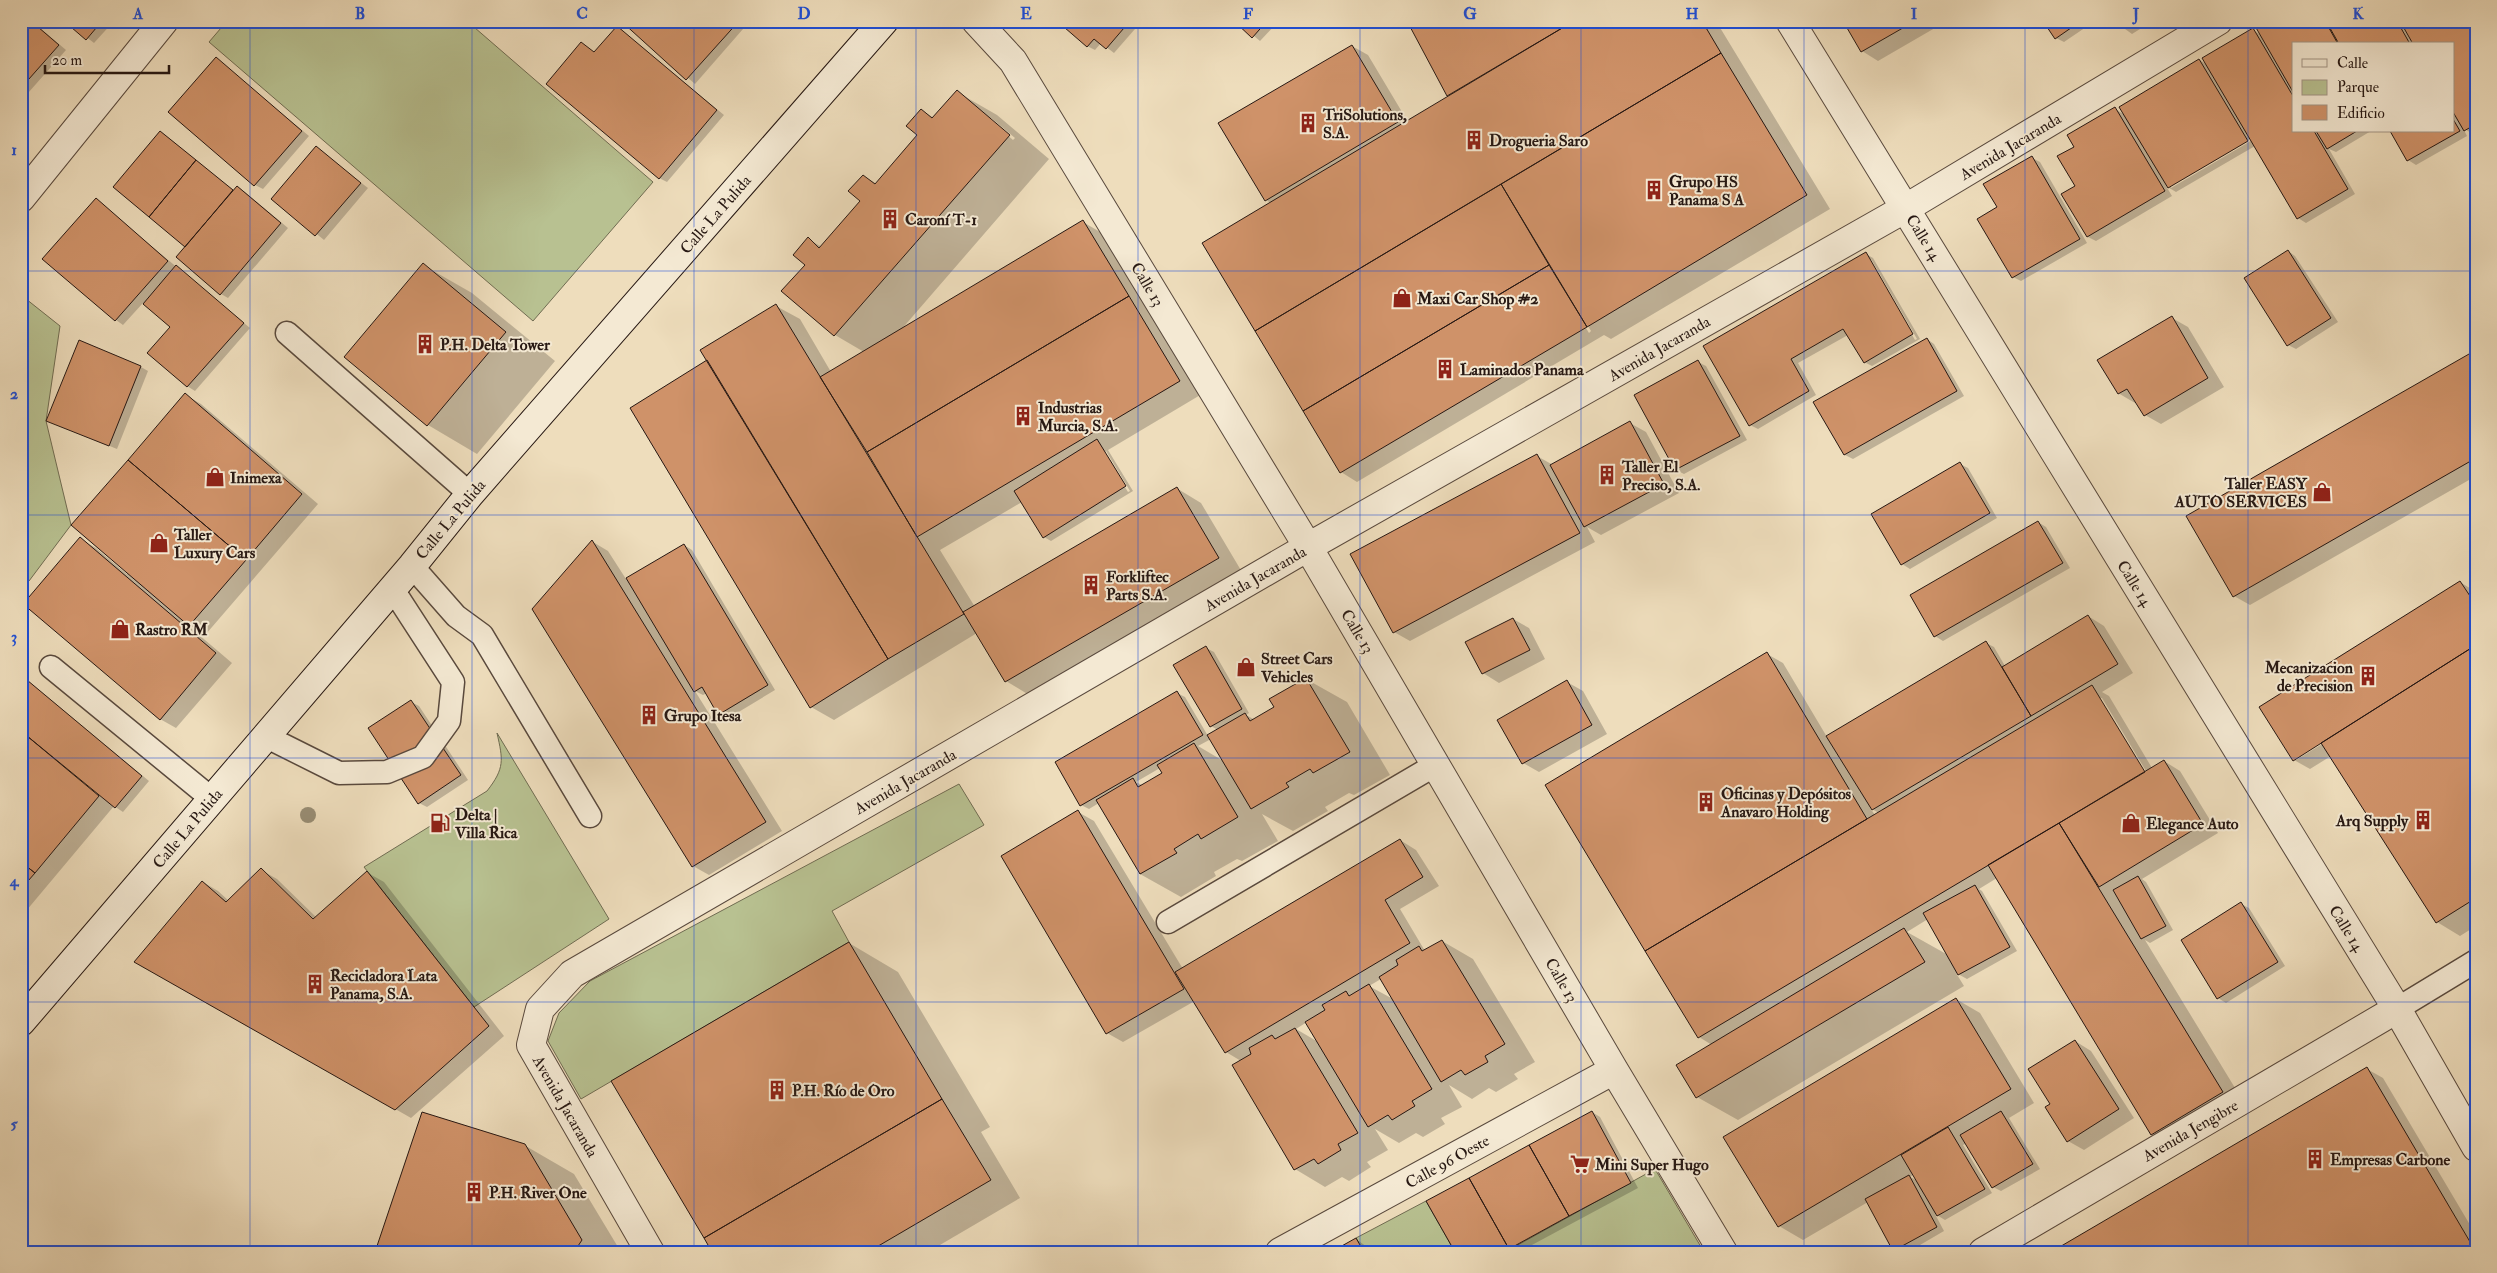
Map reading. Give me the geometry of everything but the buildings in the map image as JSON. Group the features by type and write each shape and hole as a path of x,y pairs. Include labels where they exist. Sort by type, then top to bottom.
{"street":[{"path":"21,198 164,21"},
{"name":"Calle La Pulida","path":"21,1022 412,566 470,494 884,21"},
{"name":"Calle 13","path":"976,21 1013,61 1308,547 1437,764 1614,1070 1723,1252"},
{"name":"Calle 14","path":"1790,21 2397,1009 2476,1147"},
{"name":"Avenida Jacaranda","path":"650,1252 531,1046 540,1009 572,974 1308,547 1906,208 2218,21"},
{"name":"Avenida Jengibre","path":"1983,1252 2397,1009"},
{"name":"Calle 96 Oeste","path":"1280,1252 1614,1070"}],"lane":[{"path":"287,333 470,494"},
{"path":"412,566 456,616 482,635 590,816"},
{"path":"265,736 339,773 387,772 423,757 449,721 453,682 392,588"},
{"path":"51,667 212,799"},
{"path":"1168,922 1437,764"},
{"path":"2397,1009 2476,961"}],"green space":[{"path":"227,21 467,21 653,182 533,321 209,42"},
{"path":"21,295 60,326 46,421 71,525 29,581 21,576"},
{"path":"497,733 609,919 474,1007 364,867 487,791 500,770 501,757"},
{"path":"959,784 984,825 832,911 849,942 581,1099 548,1041 559,1013 590,981"},
{"path":"1655,1169 1704,1252 1505,1252"},
{"path":"1426,1201 1455,1252 1364,1252 1356,1238"}],"place":[{"name":"TriSolutions, S.A.","path":"1308,123"},
{"name":"Drogueria Saro","path":"1474,140"},
{"name":"Grupo HS Panama S A","path":"1654,190"},
{"name":"Caroní T-1","path":"890,219"},
{"name":"Maxi Car Shop #2","path":"1402,298"},
{"name":"P.H. Delta Tower","path":"425,344"},
{"name":"Laminados Panama","path":"1445,369"},
{"name":"Industrias Murcia, S.A.","path":"1023,416"},
{"name":"Taller El Preciso, S.A.","path":"1607,475"},
{"name":"Inimexa","path":"215,477"},
{"name":"Taller EASY AUTO SERVICES","path":"2322,492"},
{"name":"Taller Luxury Cars","path":"159,543"},
{"name":"Forkliftec Parts S.A.","path":"1091,585"},
{"name":"Rastro RM","path":"120,629"},
{"name":"Street Cars Vehicles","path":"1246,667"},
{"name":"Mecanizacion de Precision","path":"2368,676"},
{"name":"Grupo Itesa","path":"649,715"},
{"name":"Oficinas y Depósitos Anavaro Holding","path":"1706,802"},
{"name":"Arq Supply","path":"2423,820"},
{"name":"Delta | Villa Rica","path":"440,823"},
{"name":"Elegance Auto","path":"2131,823"},
{"name":"Recicladora Lata Panama, S.A.","path":"315,984"},
{"name":"P.H. Río de Oro","path":"777,1090"},
{"name":"Empresas Carbone","path":"2315,1159"},
{"name":"Mini Super Hugo","path":"1580,1164"},
{"name":"P.H. River One","path":"474,1192"}]}
